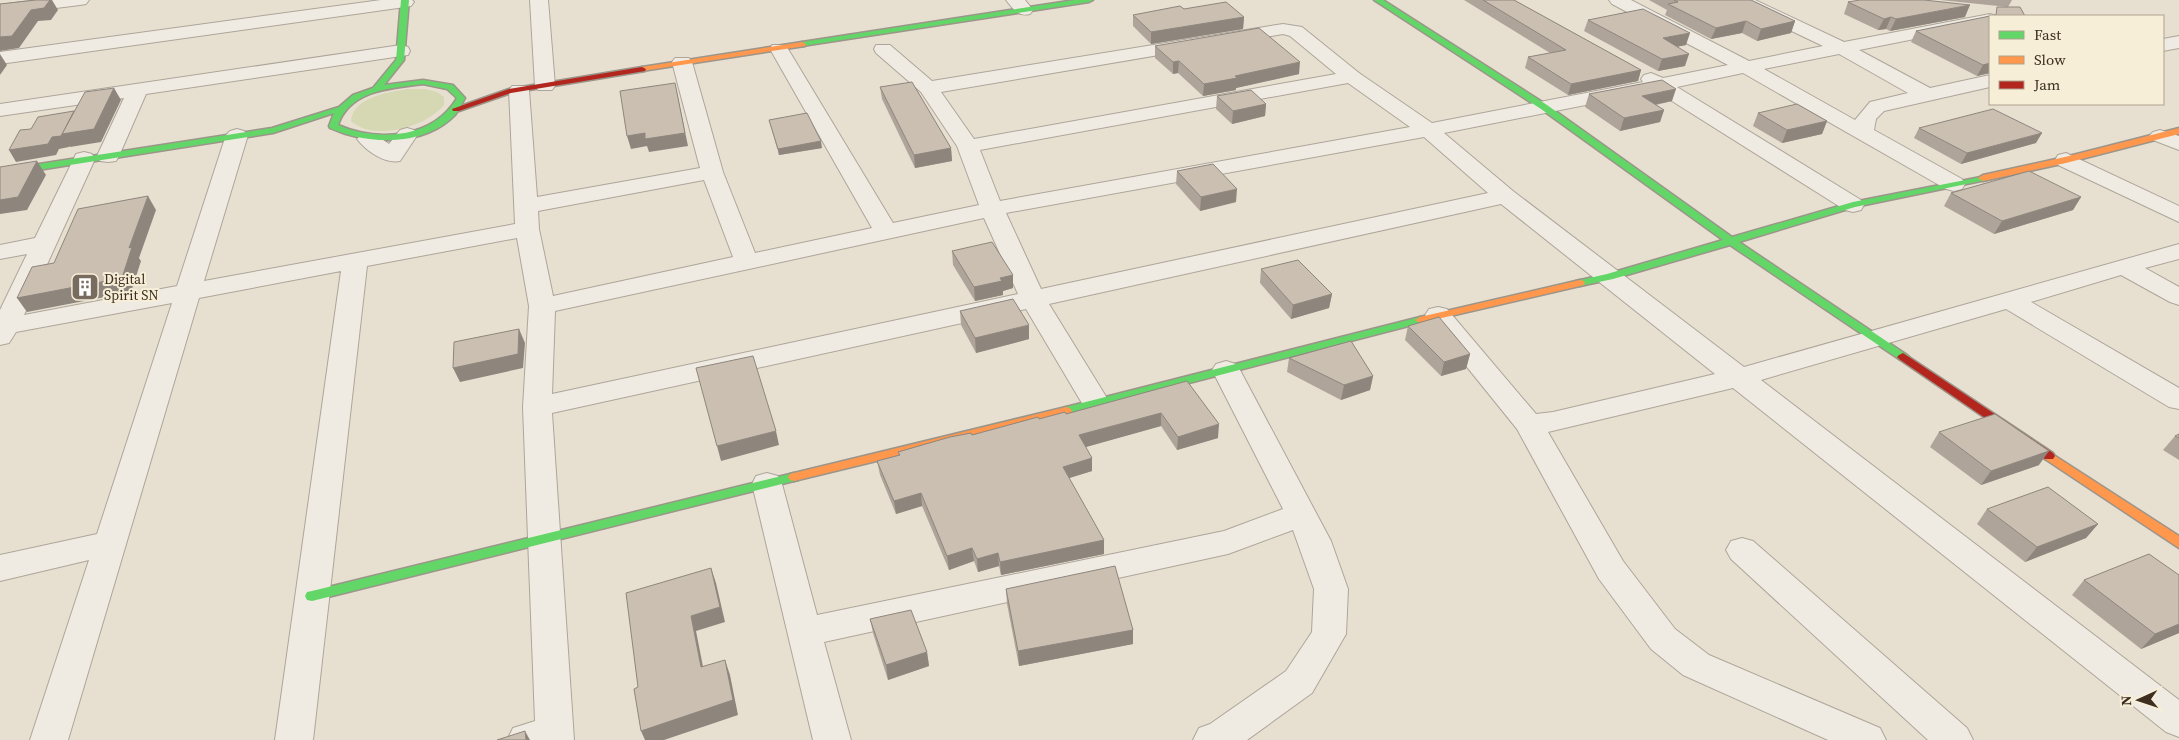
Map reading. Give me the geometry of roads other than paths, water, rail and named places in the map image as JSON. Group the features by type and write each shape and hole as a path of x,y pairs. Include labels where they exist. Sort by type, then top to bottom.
{"street":[{"path":"0,10 80,0"},
{"path":"539,0 524,89 526,217 542,306 536,407 544,540 545,737"},
{"path":"273,130 340,133 368,139 392,156 408,134 437,123 456,109 524,89 682,62 779,49 1020,5 1090,0"},
{"path":"1378,0 1544,107 1731,241 2179,542"},
{"path":"1618,0 1746,66 1954,184"},
{"path":"1741,0 1839,47 1925,94"},
{"path":"3,62 315,8 405,1 401,56 376,89"},
{"path":"1955,8 1992,15"},
{"path":"542,306 746,260 887,233 992,209 1428,130 1989,18"},
{"path":"928,88 1283,30 1296,31 1352,76 1428,130 1505,196 2179,721"},
{"path":"2164,36 2179,40"},
{"path":"2164,45 2179,40"},
{"path":"779,49 887,233"},
{"path":"883,49 928,88 968,146 992,209 1034,298 1096,403"},
{"path":"401,56 423,82"},
{"path":"0,110 401,56"},
{"path":"682,62 712,172 746,260"},
{"path":"1635,70 1853,205"},
{"path":"968,146 1352,76"},
{"path":"1863,132 1866,117 1877,106 1989,80"},
{"path":"0,173 273,130 339,109 355,98 376,89 423,82 443,84 456,90 524,89"},
{"path":"108,156 138,90"},
{"path":"456,90 461,98 456,109"},
{"path":"339,109 332,118 333,126 340,133"},
{"path":"49,740 237,135"},
{"path":"312,596 1096,403 1438,315 1609,277 1853,205 2173,137"},
{"path":"2,330 84,159"},
{"path":"2066,160 2179,215"},
{"path":"2,330 188,292 355,261 712,172"},
{"path":"536,407 1505,196"},
{"path":"0,252 44,244"},
{"path":"1529,424 1553,422 1738,378 2179,251"},
{"path":"294,740 355,261"},
{"path":"2124,267 2179,297"},
{"path":"2009,300 2179,400"},
{"path":"1438,315 1529,424 1611,570 1664,639 1696,665 1867,740"},
{"path":"1212,740 1220,738 1299,682 1329,634 1331,589 1315,542 1226,370"},
{"path":"767,484 832,740"},
{"path":"804,632 1228,542 1301,514"},
{"path":"0,568 110,542"},
{"path":"1742,550 1954,740"}],"place":[{"name":"Digital Spirit SN","path":"85,287"}]}
